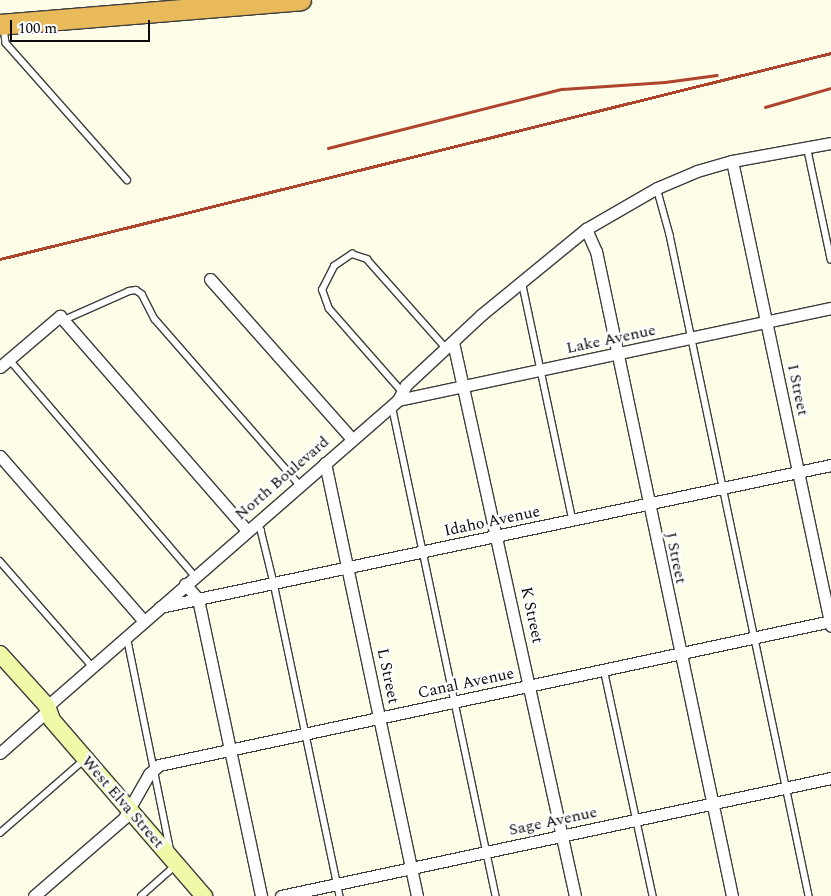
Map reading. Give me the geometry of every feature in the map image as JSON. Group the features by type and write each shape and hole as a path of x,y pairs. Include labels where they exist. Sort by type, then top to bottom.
{"highway":[{"path":"2,25 144,6 301,0"}],"street":[{"name":"North Boulevard","path":"0,752 45,713 47,706 352,439 397,398 450,345 522,281 586,229 657,188 732,162 807,146 831,143"},
{"name":"I Street","path":"732,162 831,623"},
{"name":"J Street","path":"586,229 596,251 679,653 732,896"},
{"path":"210,278 352,439"},
{"name":"Lake Avenue","path":"397,398 466,386 831,308"},
{"path":"0,367 62,318 251,526"},
{"name":"K Street","path":"450,345 466,386 575,896"},
{"path":"0,456 144,621"},
{"name":"L Street","path":"325,463 417,896"},
{"name":"Idaho Avenue","path":"159,607 831,464"},
{"path":"185,584 198,599 261,896"},
{"name":"Canal Avenue","path":"156,766 679,653 831,623"},
{"name":"West Elva Street","path":"0,654 47,706 52,720 204,896"},
{"path":"34,896 124,818 156,766"},
{"name":"Sage Avenue","path":"281,896 831,778"}],"lane":[{"path":"2,25 6,44 127,180"},
{"path":"807,146 831,259"},
{"path":"657,188 788,787 809,896"},
{"path":"450,345 366,259 352,254 334,266 322,290 329,310 397,398 423,552 496,896"},
{"path":"522,281 573,520"},
{"path":"62,318 129,292 136,290 142,294 155,319 300,485"},
{"path":"9,359 195,576"},
{"path":"251,526 261,530 274,583 340,896"},
{"path":"0,561 92,666"},
{"path":"126,636 156,766 175,862 141,896"},
{"path":"604,669 653,896"},
{"path":"0,833 86,759"}],"railway":[{"path":"0,259 831,53"},
{"path":"328,148 562,89 665,82 717,75"},
{"path":"765,107 831,88"}]}
